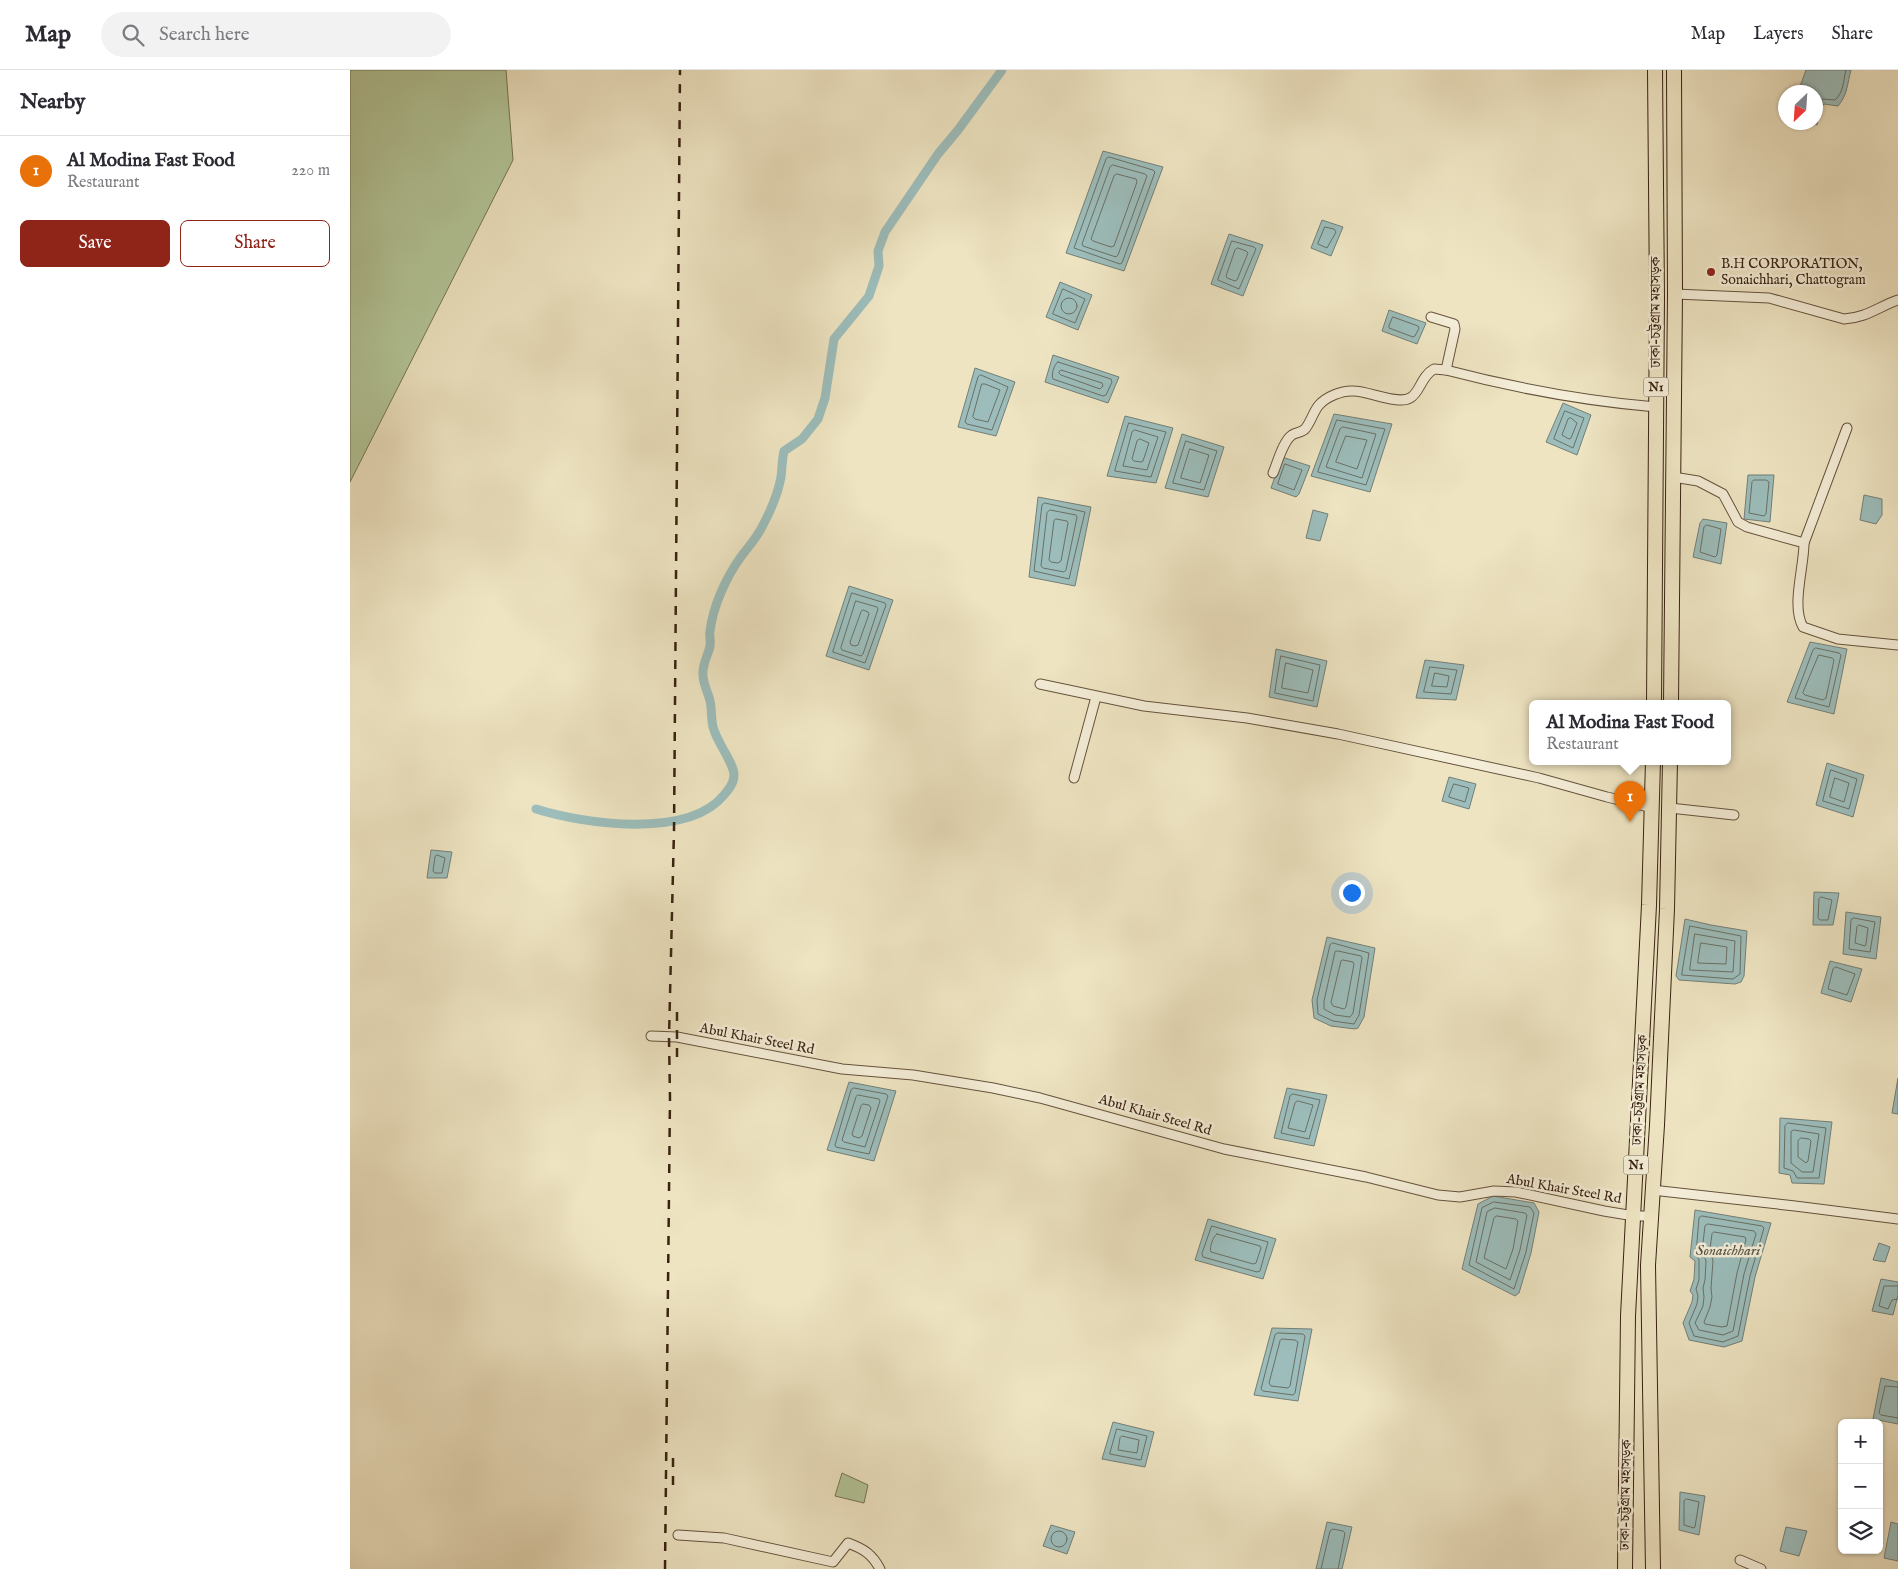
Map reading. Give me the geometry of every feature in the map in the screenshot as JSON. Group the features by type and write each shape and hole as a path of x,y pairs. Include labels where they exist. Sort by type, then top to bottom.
{"highway":[{"name":"ঢাকা-চট্টগ্রাম মহাসড়ক","path":"1654,700 1656,407 1655,70"},
{"name":"ঢাকা-চট্টগ্রাম মহাসড়ক","path":"1671,700 1675,294 1674,70"},
{"name":"ঢাকা-চট্টগ্রাম মহাসড়ক","path":"1625,1569 1628,1336 1654,765"},
{"name":"ঢাকা-চট্টগ্রাম মহাসড়ক","path":"1653,1569 1648,1265 1657,1125 1670,808 1670,765"},
{"path":"1628,1336 1649,1335"}],"street":[{"path":"1675,294 1769,298 1844,319 1856,318 1872,313 1898,300"},
{"path":"1431,317 1454,324 1456,328 1446,370"},
{"path":"1273,473 1288,440 1292,435 1306,428 1319,406 1329,398 1353,390 1409,400 1413,397 1429,372 1434,369 1446,370 1556,395 1656,407"},
{"path":"1847,428 1804,543 1797,609 1799,621 1803,627 1838,639 1898,645"},
{"path":"1673,477 1698,482 1723,494 1738,522 1747,527 1804,543"},
{"path":"1040,684 1144,706 1247,718 1338,734 1539,778 1653,808"},
{"path":"1074,778 1096,697"},
{"path":"1670,808 1734,815"},
{"name":"Abul Khair Steel Rd","path":"651,1036 677,1037 842,1069 913,1075 1000,1089 1040,1098 1224,1149 1357,1175 1438,1195 1460,1197 1494,1192 1516,1192 1634,1216 1651,1216"},
{"path":"1652,1190 1898,1219"},
{"path":"678,1535 724,1538 832,1562 848,1543 864,1549 880,1569"},
{"path":"1740,1560 1761,1569"}],"green space":[{"path":"350,70 506,70 513,160 350,482"},
{"path":"842,1473 868,1485 864,1503 835,1496"}],"water":[{"path":"1806,70 1851,70 1845,93 1838,106 1823,105 1823,85 1801,85"},
{"path":"1103,151 1163,167 1124,271 1066,253"},
{"path":"1322,220 1343,227 1331,256 1311,248"},
{"path":"1229,234 1263,245 1243,296 1211,284"},
{"path":"1060,282 1092,295 1078,330 1046,317"},
{"path":"1389,310 1426,323 1417,344 1382,331"},
{"path":"1053,355 1119,377 1108,403 1045,382"},
{"path":"975,368 1015,382 996,436 958,427"},
{"path":"1563,403 1591,415 1577,455 1546,442"},
{"path":"1334,414 1392,424 1370,492 1311,476"},
{"path":"1125,416 1173,428 1156,483 1107,476"},
{"path":"1182,434 1224,447 1208,497 1165,488"},
{"path":"1282,457 1310,466 1296,497 1271,488"},
{"path":"1748,475 1774,475 1770,522 1744,519"},
{"path":"1864,495 1882,499 1882,515 1876,524 1860,520"},
{"path":"1038,497 1091,507 1075,586 1029,577"},
{"path":"1313,510 1328,514 1320,541 1306,538"},
{"path":"1703,519 1727,523 1721,564 1693,557 1700,523"},
{"path":"849,586 893,600 869,670 826,656"},
{"path":"1810,642 1847,649 1834,714 1787,702"},
{"path":"1276,649 1327,661 1317,707 1269,697"},
{"path":"1425,660 1464,665 1456,700 1416,698"},
{"path":"1827,763 1864,775 1853,817 1816,805"},
{"path":"1449,777 1476,784 1469,809 1442,801"},
{"path":"431,850 452,852 447,878 427,878"},
{"path":"1814,892 1839,893 1833,925 1813,925"},
{"path":"1846,912 1881,917 1876,959 1843,954"},
{"path":"1685,919 1747,931 1744,976 1741,982 1735,984 1679,980 1676,976"},
{"path":"1327,937 1375,948 1364,1017 1358,1028 1355,1029 1331,1026 1314,1018 1312,1000"},
{"path":"1830,961 1862,969 1851,1002 1821,993"},
{"path":"1898,1078 1898,1114 1892,1113"},
{"path":"849,1082 896,1091 874,1161 827,1150"},
{"path":"1287,1088 1327,1095 1314,1146 1274,1138"},
{"path":"1780,1118 1832,1122 1824,1184 1792,1183 1790,1175 1779,1173"},
{"path":"1493,1196 1534,1203 1539,1212 1531,1253 1519,1293 1515,1296 1462,1269 1478,1204"},
{"name":"Sonaichhari","path":"1695,1210 1771,1223 1755,1277 1742,1341 1724,1347 1689,1340 1683,1323 1693,1295 1690,1291 1694,1279 1695,1261 1690,1257"},
{"path":"1208,1219 1276,1239 1263,1279 1195,1260"},
{"path":"1879,1243 1890,1247 1885,1262 1873,1260"},
{"path":"1881,1279 1898,1282 1898,1295 1893,1315 1872,1311"},
{"path":"1272,1328 1312,1329 1298,1401 1254,1395"},
{"path":"1881,1378 1898,1382 1898,1424 1883,1421 1883,1419 1873,1419"},
{"path":"1113,1422 1154,1432 1145,1467 1102,1459"},
{"path":"1680,1492 1705,1496 1699,1535 1679,1530"},
{"path":"1327,1522 1352,1527 1342,1569 1316,1569"},
{"path":"1891,1522 1898,1524 1898,1561 1884,1558"},
{"path":"1051,1525 1075,1532 1067,1554 1043,1546"},
{"path":"1786,1527 1807,1531 1799,1556 1780,1551"}],"waterway":[{"path":"536,809 556,815 607,823 661,823 686,818 708,809 731,786 734,778 733,770 712,724 710,701 703,678 703,667 710,646 710,633 717,602 730,574 757,535 771,509 780,483 784,451 802,439 818,419 825,398 834,339 869,296 879,266 878,251 885,232 938,154 1002,70"}],"railway":[{"path":"665,1569 669,1037 674,830 680,70"},
{"path":"677,1005 677,1057"},
{"path":"673,1450 673,1485"}],"place":[{"name":"B.H CORPORATION, Sonaichhari, Chattogram","path":"1711,272"},
{"name":"Al Modina Fast Food","path":"1630,822"}]}
